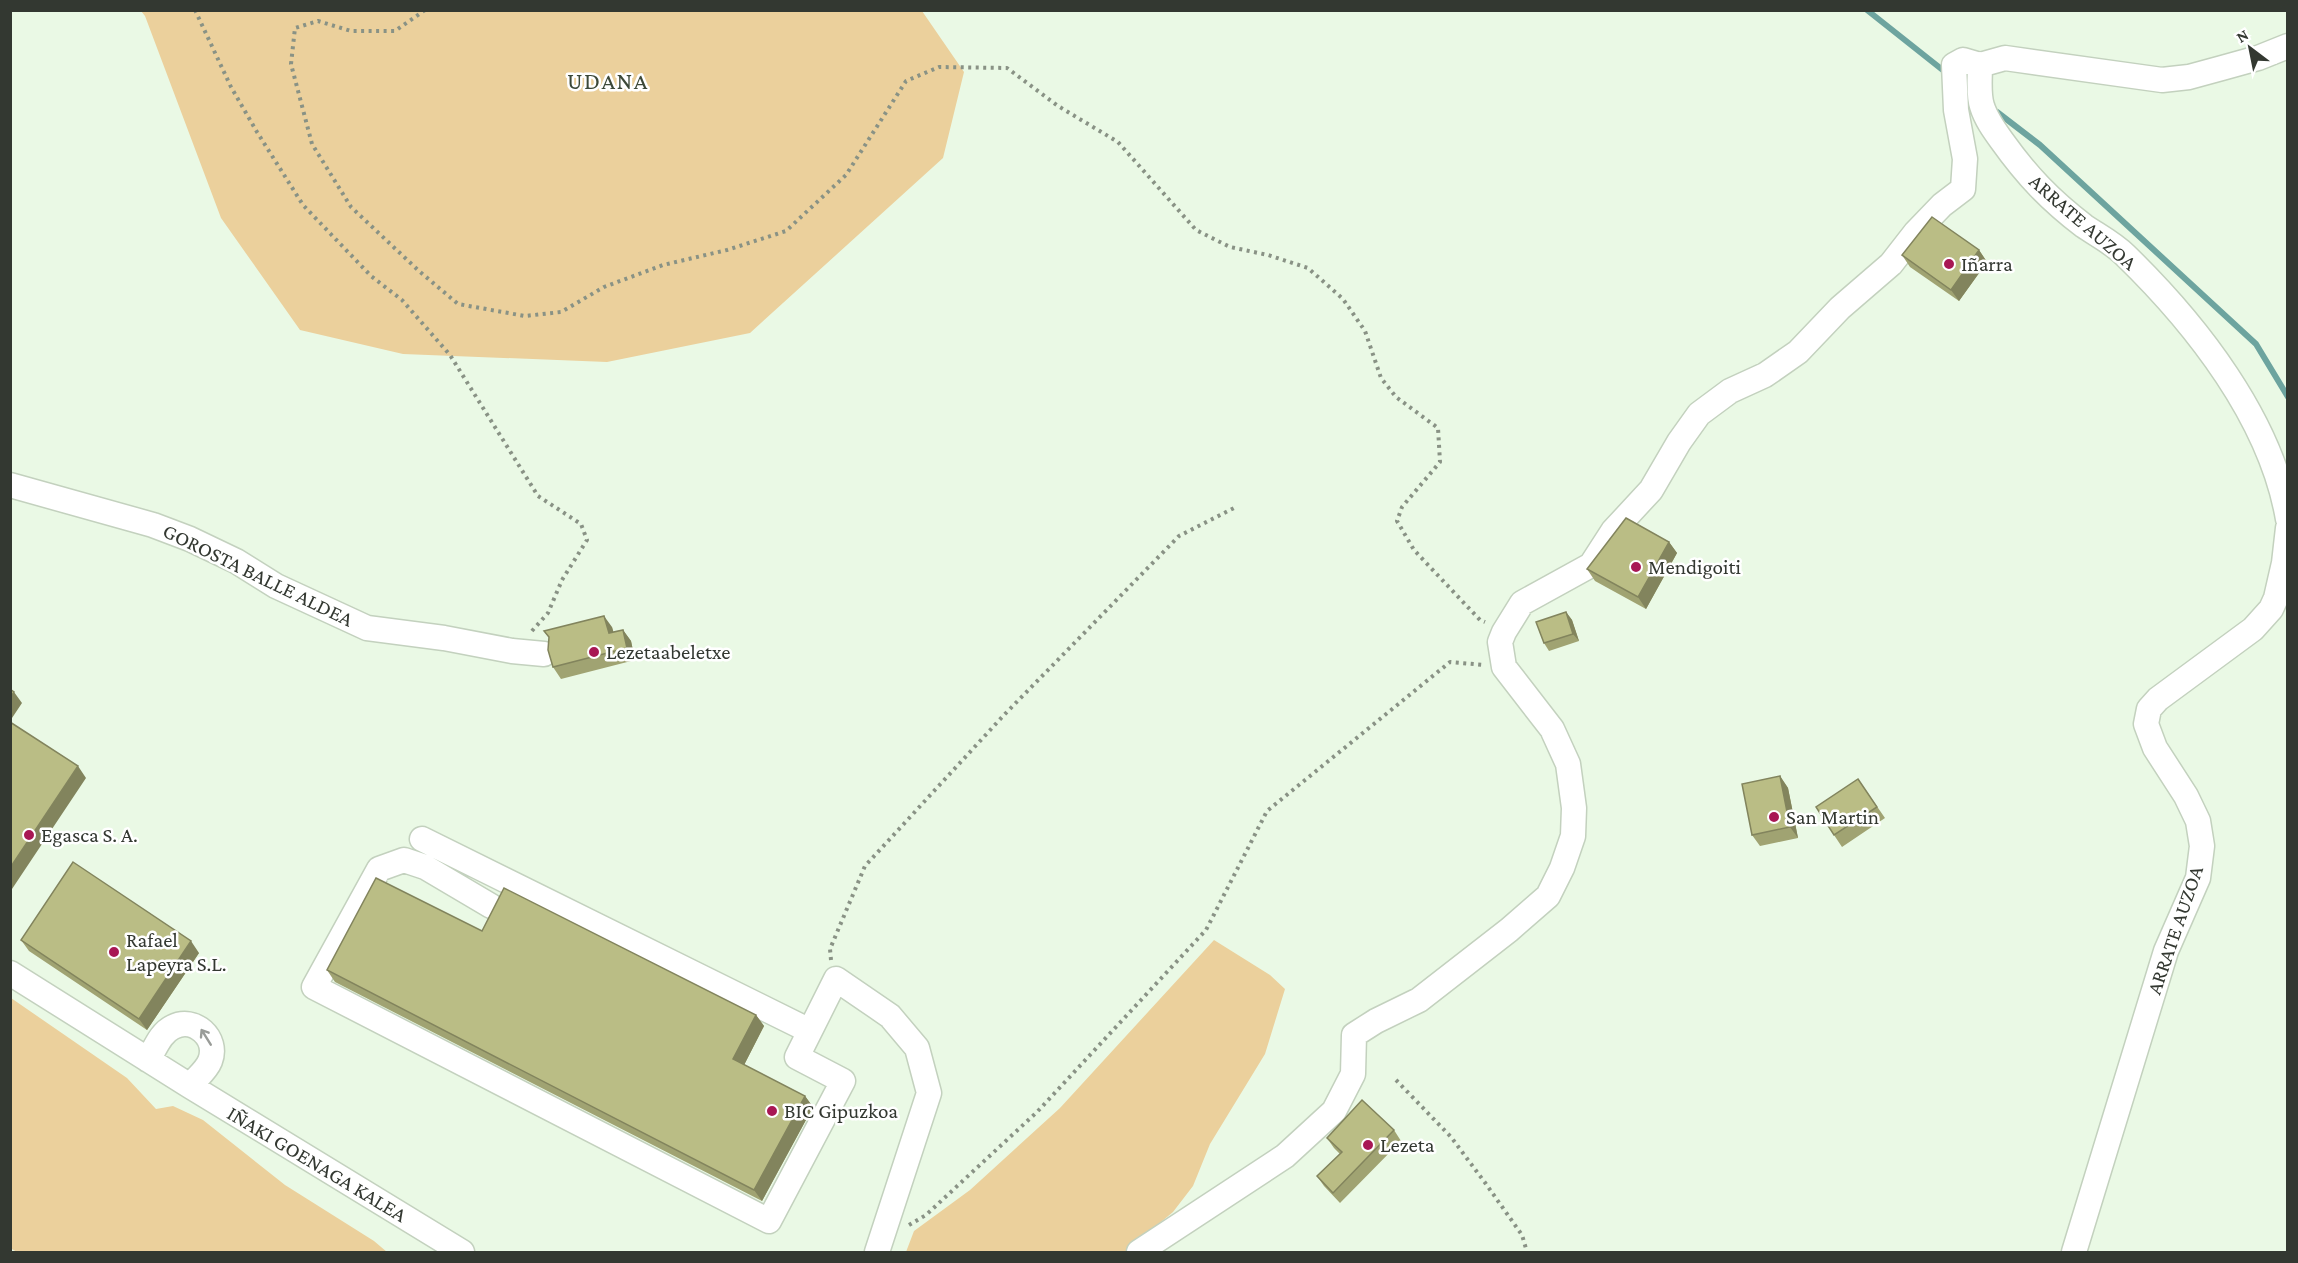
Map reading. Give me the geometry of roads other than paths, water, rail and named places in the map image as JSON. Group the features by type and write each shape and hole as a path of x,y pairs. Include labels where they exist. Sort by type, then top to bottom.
{"street":[{"path":"1139,1252 1285,1156 1334,1111 1353,1074 1354,1035 1376,1020 1419,1000 1509,930 1548,896 1562,868 1573,836 1574,808 1568,764 1552,729 1504,667 1500,642 1504,632 1522,603 1591,565 1613,531 1651,489 1699,414 1731,390 1764,375 1798,352 1840,308 1891,264 1941,205 1963,189 1965,159 1956,110 1954,73 1963,60 1980,65 2005,58 2162,80 2189,77 2222,69 2288,46"},
{"name":"ARRATE AUZOA","path":"1980,65 1981,104 1989,123 2021,168 2060,207 2123,253 2175,308 2214,358 2261,437 2275,467 2288,519"},
{"name":"GOROSTA BALLE ALDEA","path":"10,485 172,532 236,561 276,586 316,606 367,628 444,638 481,647 533,653"},
{"name":"ARRATE AUZOA","path":"2074,1252 2166,951 2198,878 2202,846 2198,821 2186,796 2155,748 2146,724 2147,714 2158,699 2253,629 2271,609 2276,598 2284,563 2288,528"},
{"path":"422,839 810,1031"},
{"path":"491,906 425,867 404,860 379,869 314,987 770,1221 843,1081 797,1057 836,979 890,1016 917,1048 928,1093 878,1248"},
{"path":"10,973 180,1081 210,1060 212,1051 210,1042 202,1030 191,1024 174,1026 160,1038 148,1060"},
{"name":"IÑAKI GOENAGA KALEA","path":"180,1081 462,1252"}],"waterway":[{"path":"1867,10 1949,75"},
{"path":"1997,112 2040,145 2256,344 2288,397"}],"place":[{"name":"Iñarra","path":"1949,264"},
{"name":"Mendigoiti","path":"1636,567"},
{"name":"Lezetaabeletxe","path":"594,652"},
{"name":"San Martin","path":"1774,817"},
{"name":"Egasca S. A.","path":"29,835"},
{"name":"Rafael Lapeyra S.L.","path":"114,952"},
{"name":"BIC Gipuzkoa","path":"772,1111"},
{"name":"Lezeta","path":"1368,1145"}],"district":[{"name":"UDANA","path":"608,81"}]}
